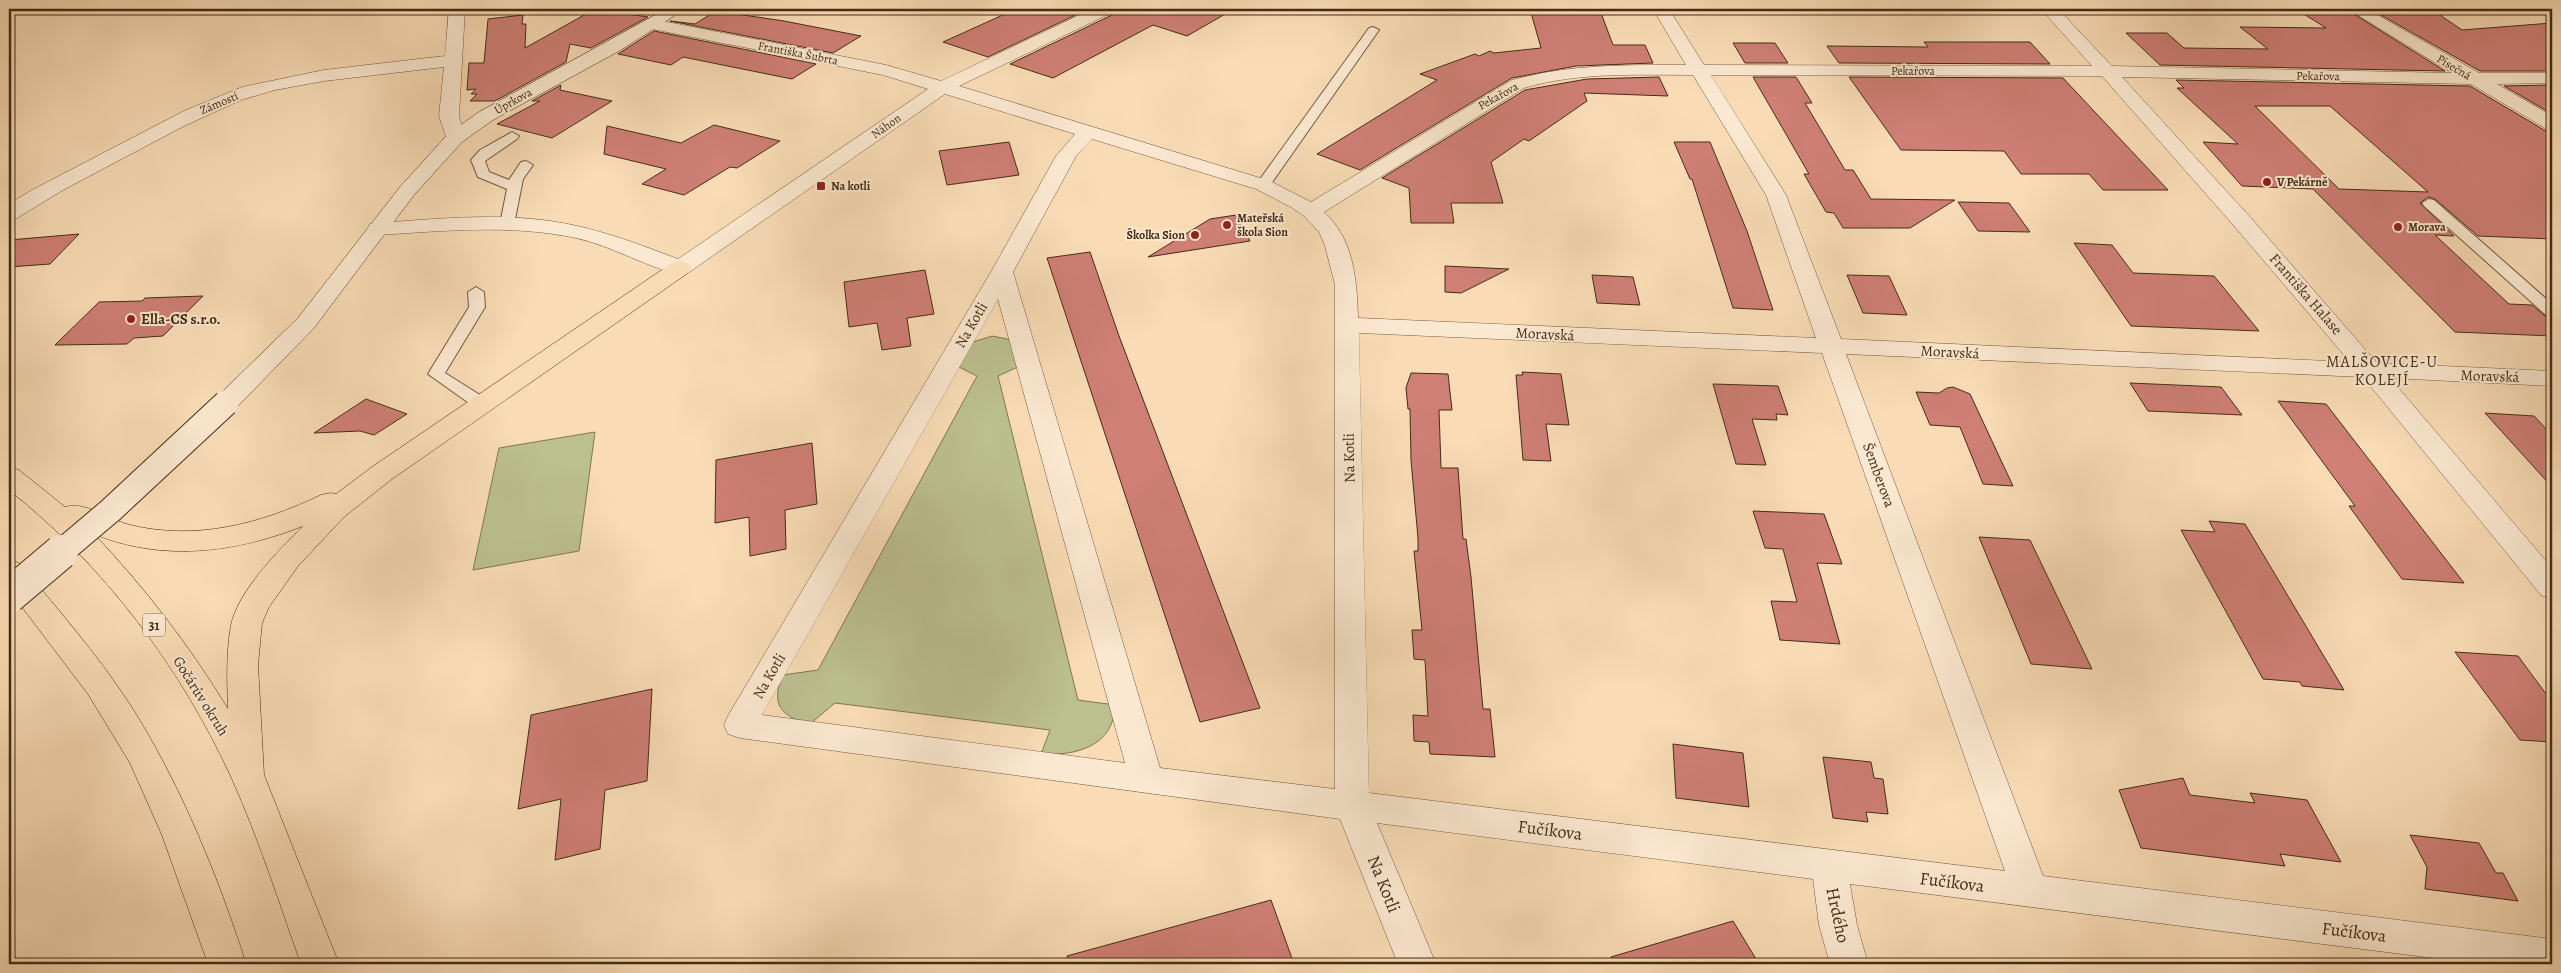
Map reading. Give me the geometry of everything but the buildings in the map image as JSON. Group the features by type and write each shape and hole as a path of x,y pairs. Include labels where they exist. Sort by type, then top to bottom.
{"main road":[{"path":"35,495 103,527 126,535 175,540 206,540 260,530 290,521 345,496 382,473 680,268"},
{"path":"247,775 242,665 247,623 256,603 288,558 334,510 382,473"},
{"name":"Gočárův okruh","path":"9,476 35,495 78,532 123,584 168,644 213,712 247,775 303,915 320,964"},
{"path":"9,570 102,690 145,759 176,825 227,964"}],"street":[{"path":"456,138 450,116 452,61 457,9"},
{"name":"Úprkova","path":"9,596 111,510 226,403 306,323 434,159 456,138 486,116 678,9"},
{"name":"Náhon","path":"680,268 941,88 1105,9"},
{"name":"Šemberova","path":"1661,9 1701,70 1776,195 2031,892"},
{"name":"Františka Halase","path":"2049,9 2108,71 2373,371 2552,588"},
{"name":"Písečná","path":"2356,9 2552,124"},
{"name":"Františka Šubrta","path":"652,24 886,70 941,88"},
{"name":"Zámostí","path":"9,213 76,174 187,117 240,94 277,84 319,77 452,61"},
{"name":"Pekařova","path":"1311,211 1492,98 1518,84 1542,77 1579,72 1701,70 2108,71 2474,79 2552,78"},
{"name":"Na Kotli","path":"941,88 1263,185 1311,211 1326,224 1340,251 1346,285 1348,325 1352,804 1417,964"},
{"name":"Na Kotli","path":"1088,132 1075,143 1066,156 1002,272 740,724 1146,780 1352,804"},
{"path":"378,229 507,224 544,226 585,234 680,268"},
{"name":"Na Kotli","path":"1002,272 1146,780"},
{"name":"Moravská","path":"1348,325 2552,378"},
{"name":"Fučíkova","path":"1352,804 2031,892 2552,956"},
{"name":"Hrdého","path":"1829,866 1838,925 1849,964"}],"lane":[{"path":"1263,185 1373,30"},
{"path":"512,136 485,153 478,160 483,174 513,186"},
{"path":"507,224 513,186 526,165"},
{"path":"2429,203 2552,312"},
{"path":"476,292 477,307 436,374 482,404"}],"green space":[{"path":"992,336 1012,340 1022,365 998,376 1078,700 1115,705 1113,719 1108,731 1090,746 1079,750 1067,753 1041,754 1050,730 835,703 810,724 792,717 785,713 778,701 779,685 783,675 818,670 977,376 957,366 973,342"},
{"path":"595,432 579,551 473,570 499,448"}],"place":[{"name":"V Pekárně","path":"2267,182"},
{"name":"Na kotli","path":"821,186"},
{"name":"Mateřská škola Sion","path":"1227,225"},
{"name":"Morava","path":"2398,227"},
{"name":"Školka Sion","path":"1195,235"},
{"name":"Ella-CS s.r.o.","path":"131,319"}],"district":[{"name":"MALŠOVICE-U KOLEJÍ","path":"2382,371"}]}
